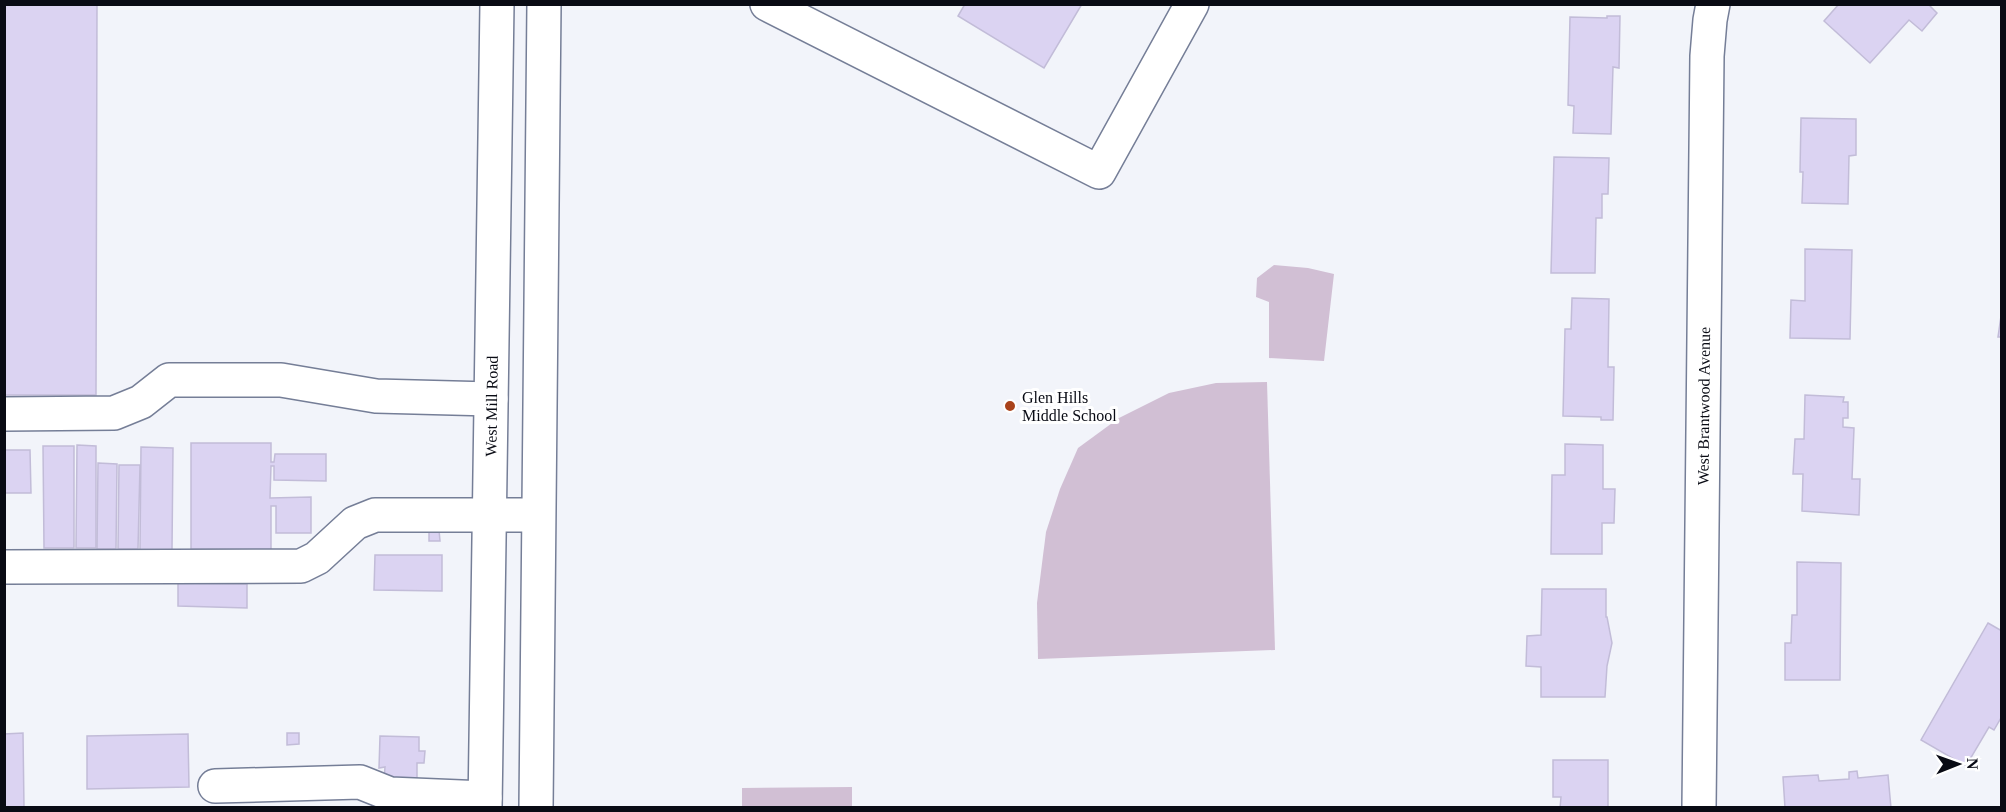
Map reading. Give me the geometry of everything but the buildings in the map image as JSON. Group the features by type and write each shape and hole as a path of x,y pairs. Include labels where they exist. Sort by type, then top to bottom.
{"main road":[{"name":"West Mill Road","path":"485,803 497,4"},
{"path":"536,807 544,4"},
{"path":"767,4 1099,172 1192,4"},
{"name":"West Brantwood Avenue","path":"1699,807 1707,56 1713,4"},
{"path":"4,414 114,412 141,402 169,380 280,380 376,396 491,399"},
{"path":"4,567 301,566 317,558 355,523 375,515 538,515"},
{"path":"215,786 360,782 390,794 485,803"}],"shaded area":[{"path":"1274,265 1308,268 1334,274 1324,361 1269,358 1269,302 1256,297 1257,278"},
{"path":"1267,382 1275,650 1038,659 1037,603 1046,532 1060,489 1078,448 1119,418 1169,393 1216,383"},
{"path":"852,787 852,807 742,807 742,788"}],"place":[{"name":"Glen Hills Middle School","path":"1010,406"}]}
